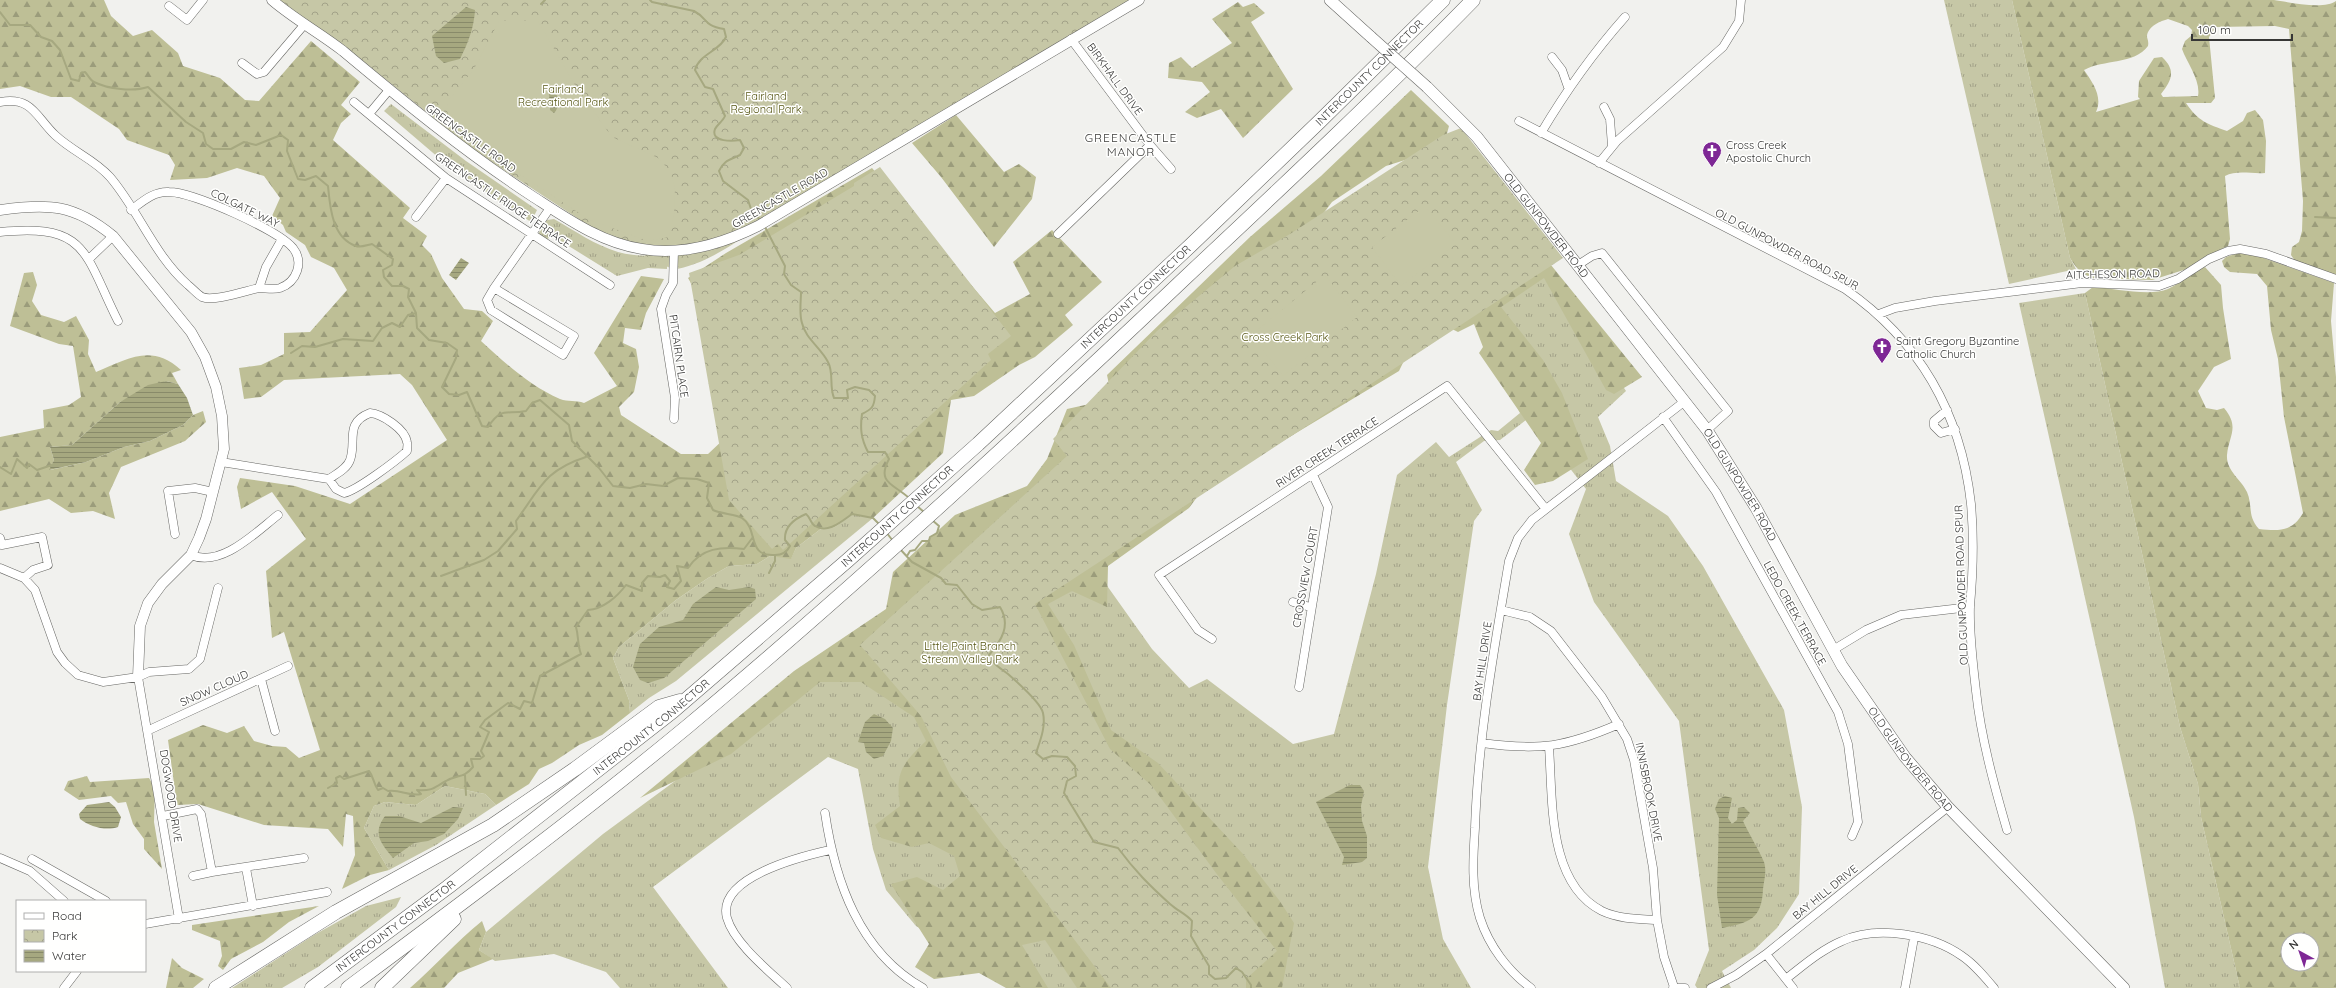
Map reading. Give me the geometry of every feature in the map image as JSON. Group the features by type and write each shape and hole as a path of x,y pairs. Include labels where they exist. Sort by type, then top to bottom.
{"highway":[{"name":"INTERCOUNTY CONNECTOR","path":"312,988 448,887 672,711 682,700 848,560 978,444 1319,122 1443,0"},
{"name":"INTERCOUNTY CONNECTOR","path":"348,988 508,866 686,727 858,579 988,462 1313,158 1408,66 1473,0"},
{"path":"216,988 336,912 493,825 575,769 659,707 682,700"},
{"path":"382,988 508,866"}],"main road":[{"name":"OLD GUNPOWDER ROAD","path":"1330,0 1427,87 1477,137 1707,430 1756,508 1833,650 1886,731 1948,807 2124,988"}],"street":[{"path":"170,6 186,20 203,0"},
{"name":"GREENCASTLE ROAD","path":"272,0 304,25 341,49 455,143 577,225 604,239 642,249 674,252 720,243 758,226 1139,0"},
{"path":"1599,163 1612,146 1723,47 1739,22 1741,0"},
{"path":"1541,133 1568,87 1593,52 1625,16"},
{"path":"242,63 257,74 264,72 304,25"},
{"name":"BIRKHALL DRIVE","path":"1071,39 1150,145 1171,169"},
{"path":"1552,57 1562,70 1568,87"},
{"path":"369,114 389,90"},
{"name":"COLGATE WAY","path":"0,102 11,100 27,104 68,148 85,156 104,171 122,193 131,210 176,274 202,296 211,299 259,288 282,287 288,284 297,272 299,265 296,254 291,246 282,239 220,206 197,198 168,192 150,196 131,210"},
{"name":"GREENCASTLE RIDGE TERRACE","path":"354,102 446,178 610,285"},
{"path":"1604,107 1610,119 1612,146"},
{"name":"OLD GUNPOWDER ROAD SPUR","path":"1519,121 1845,289 1879,314 1916,356 1947,410 1955,429 1964,462 1971,502 1972,592 1970,607 1976,692 1994,781 2006,830"},
{"path":"1058,234 1150,145"},
{"path":"416,217 446,178"},
{"path":"0,210 48,205 63,208 88,219 112,236 191,332 204,357 216,387 222,416 224,449 213,492 206,518 191,555 162,584 148,603 140,626 138,677"},
{"path":"494,288 574,336 563,355 491,310 487,300 494,288 550,208"},
{"path":"0,232 25,230 60,235 81,248 90,258 96,278 118,321"},
{"path":"90,258 112,236"},
{"name":"COLGATE WAY","path":"259,288 266,267 282,239"},
{"name":"AITCHESON ROAD","path":"1879,314 1895,308 1943,300 2082,283 2159,286 2178,279 2209,259 2228,251 2240,249 2266,254 2336,279"},
{"name":"PITCAIRN PLACE","path":"674,252 673,283 666,295 661,309 675,398 674,419"},
{"path":"1578,265 1592,256 1602,253 1728,411 1707,430"},
{"name":"RIVER CREEK TERRACE","path":"1212,639 1198,630 1159,575 1447,386 1545,508"},
{"name":"BAY HILL DRIVE","path":"1531,988 1513,972 1497,952 1484,929 1476,905 1474,844 1478,770 1501,610 1512,549 1524,528 1545,508 1685,401"},
{"path":"1947,410 1934,421 1934,426 1940,433 1955,429"},
{"path":"221,462 329,479 342,470 350,460 353,431 356,422 363,416 370,413 379,414 390,422 407,441 407,451 393,463 350,492 344,493 336,489 329,479"},
{"name":"LEDO CREEK TERRACE","path":"1663,417 1716,492 1838,712 1848,744 1858,822 1852,836"},
{"name":"CROSSVIEW COURT","path":"1299,687 1310,607 1328,507 1312,474"},
{"path":"175,534 168,491 194,488 213,492"},
{"path":"191,555 208,559 217,556 241,543 278,515"},
{"path":"0,538 2,544 42,537 48,565 33,570 24,578"},
{"path":"2,568 24,578 35,590 57,652 78,675 103,682 138,677 149,672 189,669 200,659 218,588"},
{"path":"1293,602 1310,607"},
{"path":"1833,650 1866,630 1901,615 1970,607"},
{"name":"INNISBROOK DRIVE","path":"1501,610 1530,617 1551,631 1602,697 1620,724 1634,760 1653,868 1656,920 1664,957 1674,988"},
{"name":"SNOW CLOUD","path":"149,730 288,666"},
{"name":"DOGWOOD DRIVE","path":"138,677 149,730 179,919"},
{"path":"261,679 275,731"},
{"path":"1482,743 1517,748 1549,747 1582,739 1620,724"},
{"path":"1549,747 1554,820 1563,867 1572,885 1602,911 1623,918 1656,920"},
{"name":"BAY HILL DRIVE","path":"1712,988 1736,975 1766,954 1948,807"},
{"path":"163,816 197,809 201,814 212,872"},
{"path":"826,813 830,850 848,904 864,933 887,959 912,982 923,988"},
{"path":"787,988 754,956 733,931 727,918 728,902 734,891 741,885 769,869 797,858 830,850"},
{"path":"0,858 30,871 63,900"},
{"path":"193,876 304,858"},
{"path":"32,859 104,900"},
{"path":"246,868 253,906"},
{"path":"146,924 327,892"},
{"path":"1786,978 1815,956 1843,941 1858,936 1887,934 1940,944 1962,956 1994,988"},
{"path":"1905,988 1914,938"},
{"path":"1766,954 1793,988"},
{"path":"64,988 76,972"},
{"path":"1674,988 1685,988"}],"green space":[{"path":"0,0 104,0 111,16 133,36 152,30 178,53 183,66 220,78 245,100 259,101 311,41 360,82 341,105 351,114 341,123 333,140 410,208 403,218 427,236 422,245 431,254 442,278 464,309 482,311 493,321 481,341 509,366 538,388 560,399 584,403 617,386 594,353 641,276 664,279 646,313 641,330 625,328 623,343 636,349 639,367 634,392 619,407 621,415 681,454 708,454 741,423 711,318 688,278 726,253 872,168 995,313 1030,294 1013,262 1052,230 1102,282 1065,315 1073,325 1035,357 1019,365 974,396 951,400 943,453 873,518 852,514 835,527 822,528 796,548 791,559 770,556 757,564 729,566 708,578 676,600 619,647 613,658 629,700 630,713 602,735 579,745 552,763 539,769 529,784 496,805 485,794 445,786 416,805 385,802 374,806 364,828 389,870 370,875 342,889 355,855 353,816 346,814 343,847 328,829 264,825 198,804 177,805 168,740 203,725 227,733 244,726 254,741 272,746 286,747 299,758 320,750 284,632 272,638 266,571 306,539 272,492 241,509 237,487 240,478 295,486 350,504 447,440 412,385 400,374 284,380 261,397 244,399 239,368 261,365 284,354 284,333 310,332 347,290 334,268 311,257 305,245 286,232 283,225 272,216 280,198 264,176 237,168 207,178 170,180 175,165 169,155 127,140 119,129 71,97 51,97 20,86 0,89"},
{"path":"278,0 1139,0 768,220 710,258 671,270 670,268 600,233 475,151 345,47"},
{"path":"1944,0 2012,0 2070,258 2076,269 2009,284"},
{"path":"2012,0 2274,0 2315,5 2330,4 2336,1 2336,275 2295,261 2291,255 2292,247 2299,242 2302,231 2303,201 2289,29 2275,26 2216,27 2209,37 2215,98 2211,103 2186,103 2199,118 2227,131 2243,121 2247,113 2255,110 2263,120 2266,141 2265,173 2234,173 2225,176 2230,239 2228,246 2201,259 2190,268 2152,280 2093,278 2085,275 2079,270 2070,258","holes":["2168,19 2188,26 2192,30 2191,36 2185,41 2182,49 2196,78 2198,96 2163,97 2161,94 2170,80 2171,71 2167,62 2162,57 2154,58 2139,81 2138,97 2140,99 2096,112 2098,106 2098,96 2094,85 2084,70 2100,64 2127,59 2142,52 2148,46 2148,32 2155,24 2162,21"]},
{"path":"1238,2 1243,7 1254,3 1265,13 1251,22 1293,89 1243,138 1221,109 1197,118 1185,112 1210,92 1202,82 1168,78 1169,63 1181,57 1192,68 1232,43 1212,19"},
{"name":"Fairland Recreational Park","path":"499,21 538,21 576,87 612,137 658,158 670,171 675,188 674,214 669,237 648,241 590,220 522,176 448,120 447,102 474,69"},
{"path":"1411,90 1449,126 1445,141 1421,155 1386,166 1332,202 1314,226 1529,238 1642,377 1614,394 1606,390 1544,278 1501,307 1543,360 1562,393 1588,459 1553,481 1535,485 1524,470 1541,443 1479,353 1483,347 1474,324 1458,332 1442,324 1413,342 1399,371 1203,489 1189,508 1108,566 1107,607 1072,591 1048,604 1074,645 1111,730 1158,763 1243,854 1279,900 1294,923 1282,988 1077,988 1045,940 1022,945 1048,988 1006,988 979,973 934,979 915,967 929,944 891,884 917,877 943,890 960,876 954,856 929,843 912,847 881,838 875,825 900,806 899,785 902,769 911,756 926,741 914,717 861,682 820,682 731,754 640,798 794,671 886,609 893,572 955,515 1027,486 1047,459 1067,409 1112,399 1107,375 1250,237 1321,176"},
{"path":"391,104 466,161 537,210 531,222 453,170 384,111"},
{"path":"956,115 1004,172 1019,164 1036,177 1032,199 994,247 941,177 912,143"},
{"path":"1461,128 1563,258 1035,604 1110,749 1152,786 1216,873 1277,951 1246,979 1246,988 1111,988 951,777 921,716 860,645 1067,456 1053,439 1157,331 1235,266 1290,234 1443,135"},
{"path":"880,167 1011,336 988,354 991,360 783,550 778,544 772,549 729,500 689,273 739,255 854,186 854,183"},
{"path":"1425,206 1456,244 1401,286 1372,247"},
{"path":"554,219 601,246 624,254 655,257 667,260 667,269 648,268 617,276 551,235 547,240 538,234 547,220"},
{"path":"2244,251 2334,283 2331,321 2336,377 2336,988 2240,988 2201,817 2198,784 2180,727 2085,293 2093,287 2141,292 2160,291 2173,287 2205,267 2221,285 2231,359 2214,367 2198,391 2206,408 2217,410 2224,408 2232,421 2233,426 2228,448 2227,461 2231,470 2247,492 2255,524 2259,529 2284,529 2294,524 2303,513 2284,417 2278,359 2271,330 2267,286 2257,274 2230,272 2224,267 2222,261 2226,257"},
{"path":"1541,260 1626,391 1598,417 1610,446 1616,481 1668,516 1703,566 1784,710 1802,807 1799,894 1777,928 1754,950 1722,971 1731,988 1697,988 1695,985 1709,950 1679,721 1594,602 1569,534 1586,489 1530,417 1500,440 1484,441 1456,462 1482,510 1474,521 1447,705 1428,867 1443,939 1471,988 1246,988 1110,749 1035,604 1093,566 1152,649 1189,688 1207,679 1293,744 1334,734 1376,574 1397,475 1436,442 1449,457 1491,430 1498,431 1520,413 1471,311"},
{"path":"33,272 37,285 32,301 41,315 64,322 76,316 89,340 88,354 96,372 119,362 139,356 149,355 160,357 181,370 172,373 178,384 166,381 120,402 72,445 50,447 54,460 50,470 86,462 124,447 150,441 183,425 193,415 203,411 206,422 185,441 121,467 109,493 115,519 93,511 71,513 49,499 0,511 0,437 44,428 43,410 69,405 81,397 73,346 59,344 10,326 24,273"},
{"name":"Cross Creek Park","path":"1325,275 1357,317 1283,376 1251,335"},
{"path":"2085,293 2180,727 2198,784 2201,817 2240,988 2165,988 2134,817 2019,303"},
{"path":"852,514 873,518 676,681 649,698 630,713 629,700 613,658 619,647 676,600 708,578 729,566 757,564 770,556 791,558 796,548 822,528 835,527"},
{"path":"860,645 921,716 1111,988 1018,988 916,926 886,890 873,849 858,769 828,757 653,887 728,988 620,988 606,972 554,954 495,961 479,950 486,932 603,834"},
{"path":"87,776 90,782 149,778 155,788 154,822 162,869 144,849 144,839 133,824 126,802 118,803 111,796 79,800 64,790 68,781"},
{"path":"445,786 485,794 496,805 436,845 389,870 364,828 374,806 385,802 416,805"},
{"path":"401,897 396,907 318,967 282,988 232,988 314,935 366,906"},
{"path":"319,906 289,922 263,942 231,959 223,970 218,966 222,956 220,941 192,930 192,925"},
{"path":"482,921 486,932 479,950 493,959 458,973 444,988 410,988 463,937"},
{"path":"172,958 182,968 204,979 193,988 166,988"}],"water":[{"path":"466,7 475,10 472,29 468,41 460,59 444,63 436,56 432,36"},
{"path":"553,90 557,95 558,101 556,111 554,113 550,110 549,93"},
{"path":"461,258 469,263 456,280 449,275"},
{"path":"166,381 178,384 187,398 193,415 183,425 150,441 124,447 86,462 49,470 54,460 50,447 72,445 120,402 148,385"},
{"path":"716,587 729,590 749,587 755,589 756,599 664,678 648,683 640,680 633,667 640,644 659,627 683,620 693,604"},
{"path":"874,714 885,719 893,728 891,741 883,756 874,759 866,752 864,743 858,742 865,722"},
{"path":"1350,785 1360,785 1364,791 1361,806 1362,821 1367,836 1367,858 1362,862 1342,865 1344,857 1316,802"},
{"path":"1725,796 1732,798 1728,818 1732,824 1737,820 1738,808 1744,807 1750,813 1743,821 1764,862 1765,873 1762,899 1757,913 1752,918 1740,924 1722,928 1717,895 1719,818 1715,809 1719,799"},
{"path":"109,802 115,807 121,817 118,827 108,829 98,828 80,819 79,814 87,805"},
{"path":"453,807 463,808 458,819 444,834 428,841 414,843 393,858 382,843 379,828 385,816 399,816 421,823"}],"waterway":[{"path":"541,4 545,0"},
{"path":"650,0 652,2 694,11 712,26 724,29 726,37 723,42 705,56 697,65 695,70 705,87 713,89 725,116 715,129 714,134 716,137 723,140 740,140 744,148 740,155 728,161 721,167 719,171 723,181 748,200 751,209 760,220"},
{"path":"0,12 10,25 30,25 41,37 52,41 60,50 71,79 79,81 81,73 85,72 90,79 106,86 121,89 142,89 148,87 186,122 203,133 206,144 213,149 231,149 244,142 256,145 281,135 288,140 287,151 298,179 305,180 316,176 328,186 331,212 337,229 342,236 348,242 358,247 372,244 393,259 392,265 383,270 384,277 392,286 403,286 409,289 408,297 416,313 417,328 429,340 447,343 457,350 456,358 442,387 449,394 459,395 467,392 482,426 488,427 493,420 501,414 526,411 532,403 540,400 569,425 572,441 599,468 613,486 630,488 646,484 663,486 678,478 697,479 709,483 707,498 713,510 742,518 750,529 756,547 760,552 766,554 775,555 784,553 790,546 785,540 788,527 798,518 806,514 811,522 820,528 830,528 835,526 852,514 873,518 879,524"},
{"path":"2315,217 2336,218"},
{"path":"764,225 785,266 784,274 791,285 801,292 800,312 802,323 806,333 825,357 830,366 834,398 848,398 847,390 855,387 869,390 875,396 872,407 862,414 862,438 868,452 885,452 889,459 885,473 888,482 909,498"},
{"path":"291,353 302,346 315,347 343,339 373,341 382,328 392,323 400,327 408,315 416,313"},
{"path":"441,576 484,560 498,551 517,529 516,521 538,490 552,474 572,462 586,457"},
{"path":"0,467 11,474 17,459 27,468 29,464 37,470 52,465"},
{"path":"916,505 925,513"},
{"path":"907,556 910,551 915,550 922,541 929,541 930,537 937,533 939,526 932,520"},
{"path":"886,532 893,541"},
{"path":"328,788 337,783 336,778 340,776 344,779 369,771 378,790 383,788 388,791 397,791 417,795 421,794 417,790 433,788 450,779 463,775 473,767 471,759 480,759 484,756 481,751 489,732 480,727 485,720 508,703 520,709 524,701 532,703 540,676 581,654 576,627 588,610 594,609 609,602 626,585 642,591 642,583 648,576 660,577 665,575 670,581 667,587 674,589 681,581 677,566 688,568 699,556 706,552 720,548 744,549 753,537"},
{"path":"900,549 912,562 941,578 946,584 957,585 972,604 982,610 1000,607 1005,620 1004,632 998,644 989,655 999,668 1008,674 1033,698 1043,713 1043,729 1036,753 1043,759 1052,756 1067,757 1075,766 1076,776 1067,781 1064,793 1094,842 1118,848 1130,864 1149,884 1170,904 1192,921 1191,936 1209,966 1209,974 1215,979 1226,978 1236,968 1242,972 1251,985 1251,988"},
{"path":"769,573 775,561 775,555"},
{"path":"465,775 466,795"}],"place":[{"name":"Cross Creek Apostolic Church","path":"1712,168"},
{"name":"Saint Gregory Byzantine Catholic Church","path":"1882,364"}],"district":[{"name":"GREENCASTLE MANOR","path":"1131,145"}],"park label":[{"name":"Fairland Regional Park","path":"766,102"},
{"name":"Little Paint Branch Stream Valley Park","path":"970,652"}]}
